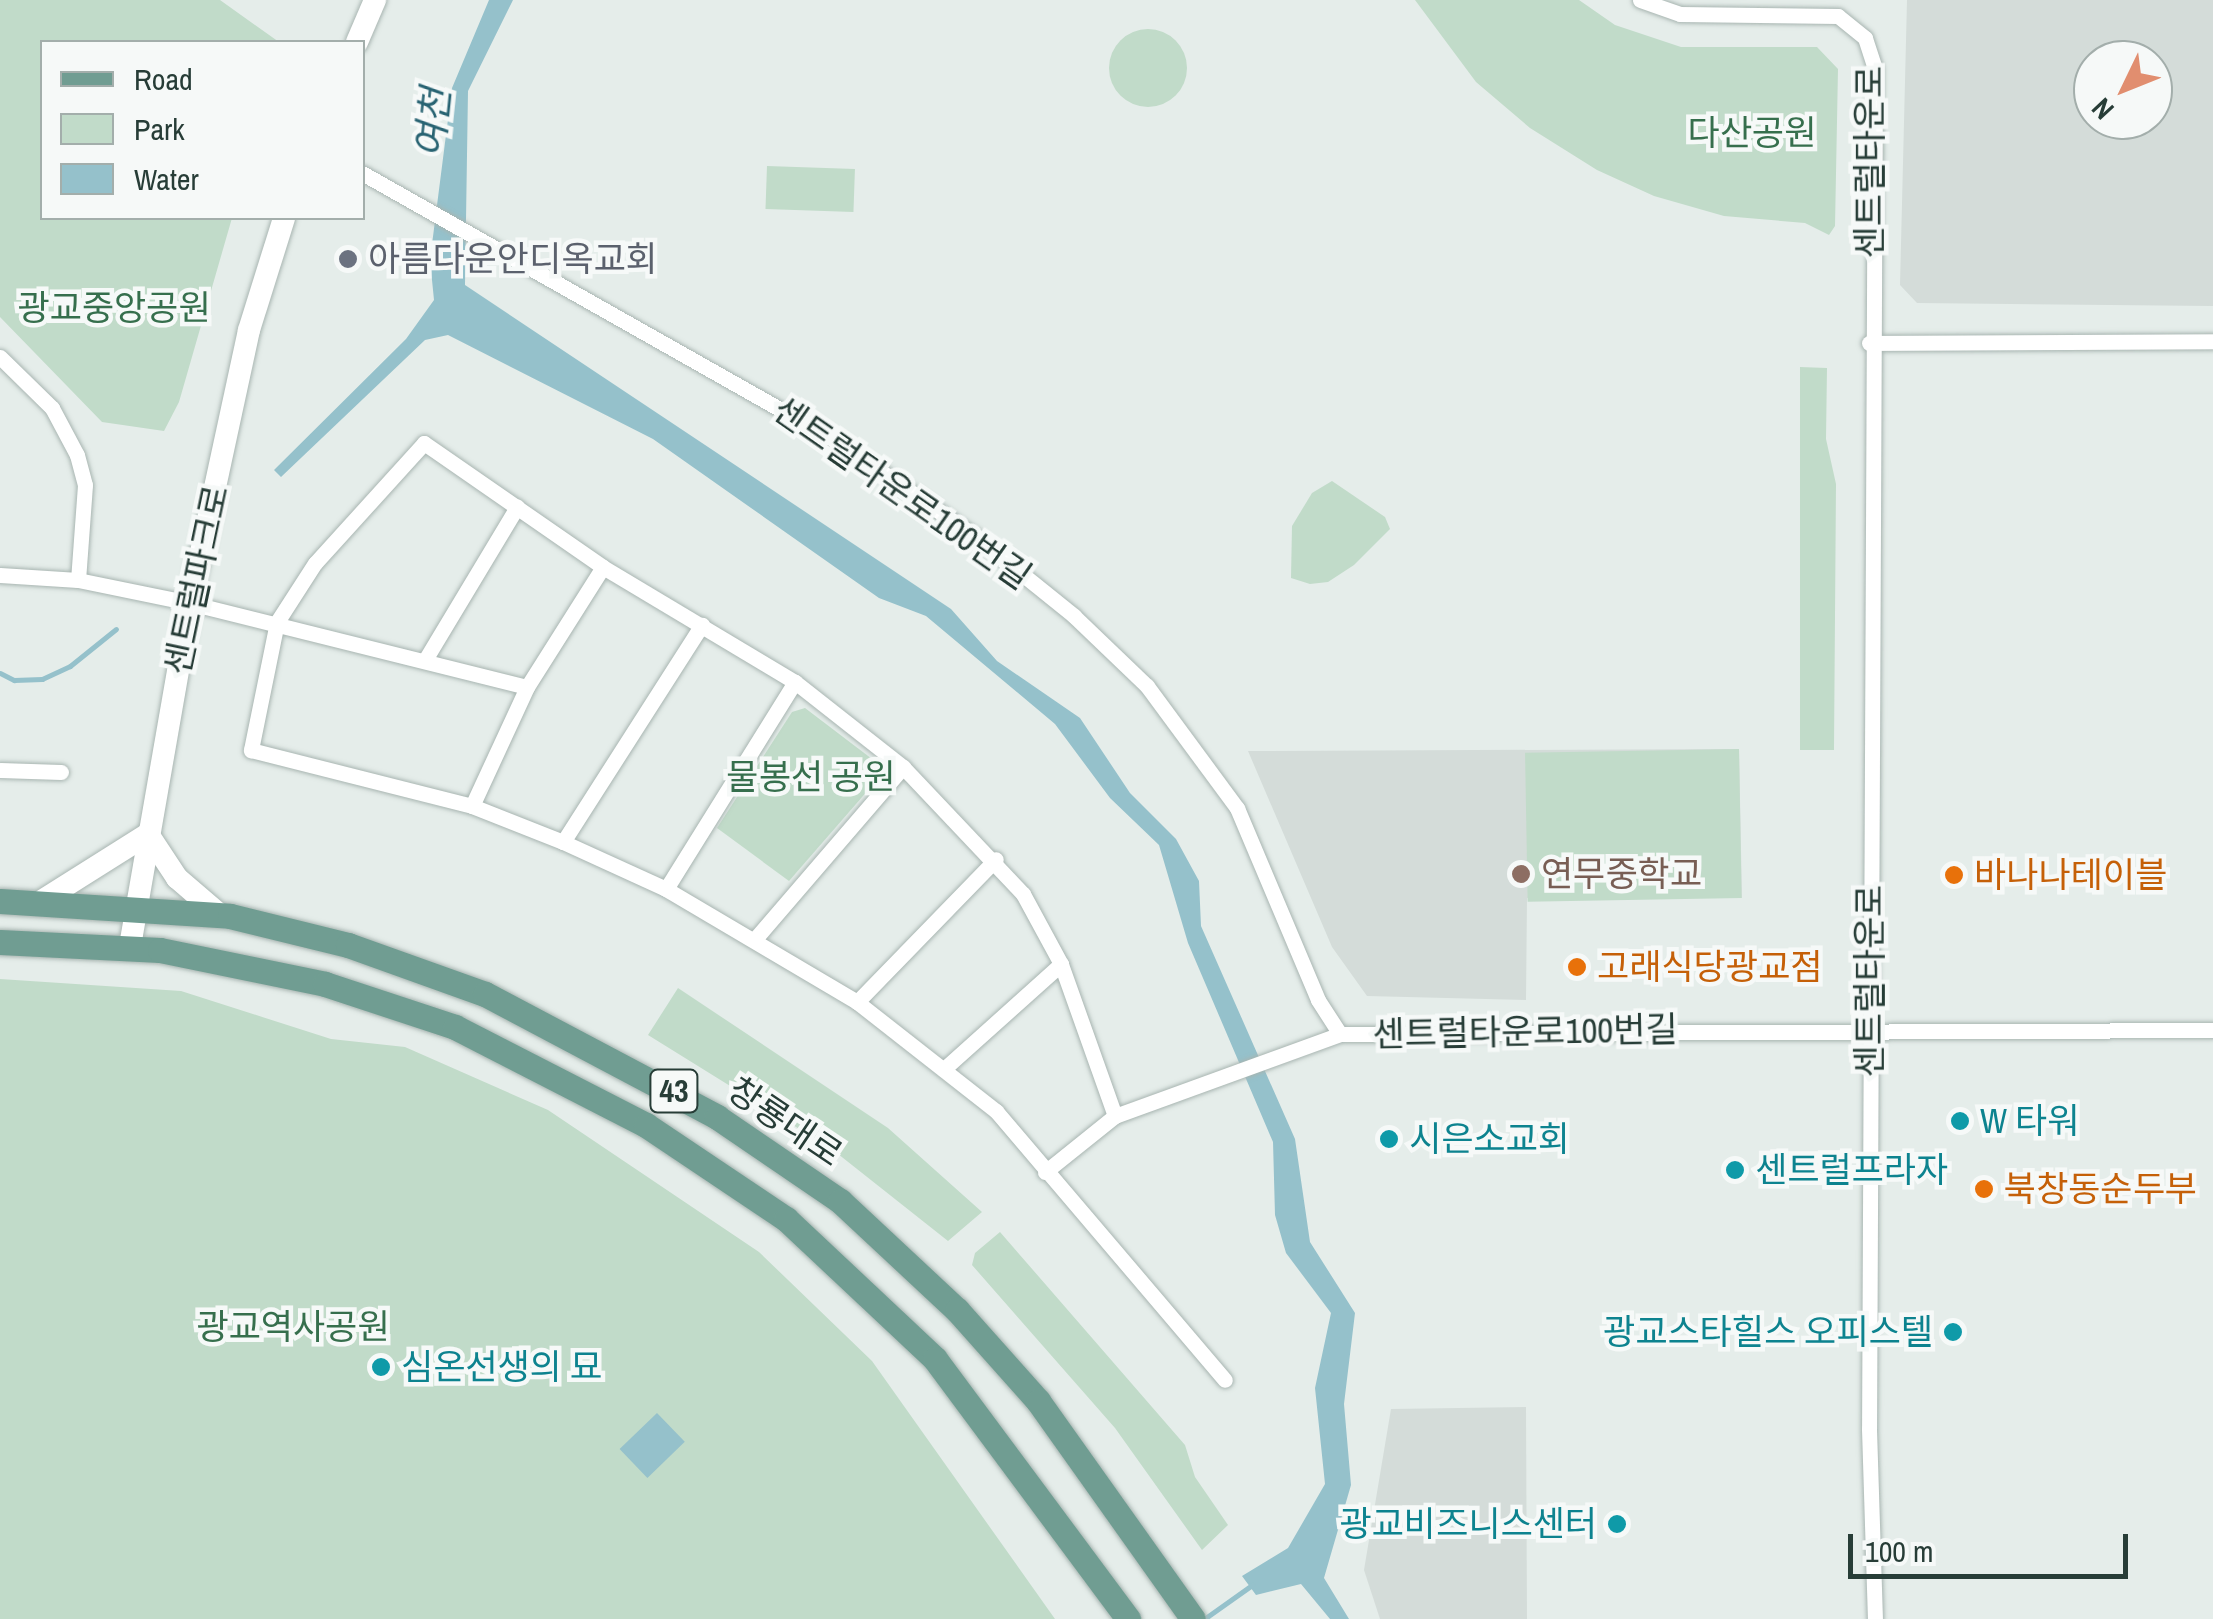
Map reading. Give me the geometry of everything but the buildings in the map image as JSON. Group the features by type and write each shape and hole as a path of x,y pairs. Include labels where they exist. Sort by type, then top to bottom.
{"main road":[{"name":"창룡대로","path":"0,901 134,906 220,915 348,945 485,994 640,1072 788,1163 885,1241 988,1342 1038,1400 1193,1619"},
{"name":"43","path":"0,942 130,946 325,984 456,1028 572,1084 732,1180 815,1244 935,1359 1128,1619"}],"street":[{"path":"358,40 375,0"},
{"name":"센트럴타운로","path":"1640,0 1680,14 1838,16 1865,38 1875,68 1870,343 1870,1028 1876,1619"},
{"name":"센트럴타운로100번길","path":"365,175 538,270 893,477 1007,561 1113,652 1180,726 1238,808 1260,848 1318,1000 1340,1034 1870,1028 2213,1030"},
{"name":"센트럴파크로","path":"130,946 190,603 249,330 283,220"},
{"path":"1870,343 2213,340"},
{"path":"0,357 52,408 77,455 86,485 78,580"},
{"path":"1115,1116 1045,927 996,860 904,767 795,682 603,567 424,443 314,562 276,622 251,750 472,806 562,842 666,889 857,1002 996,1112 1225,1380"},
{"path":"425,660 517,507"},
{"path":"472,806 527,687 603,567"},
{"path":"0,575 78,580 190,603 527,687"},
{"path":"562,842 702,625"},
{"path":"666,889 795,682"},
{"path":"755,939 904,767"},
{"path":"0,770 61,772"},
{"path":"40,902 148,834 177,878 220,915"},
{"path":"857,1002 996,860"},
{"path":"945,1068 1061,964"},
{"path":"1045,1172 1115,1116 1280,1052 1340,1034"}],"shaded area":[{"path":"1907,0 2213,0 2213,306 1917,303 1900,285"},
{"name":"연무중학교","path":"1739,749 1742,898 1527,898 1526,1000 1367,996 1332,947 1248,751"},
{"path":"1526,1407 1527,1619 1380,1619 1364,1570 1391,1409"}],"green space":[{"name":"광교중앙공원","path":"0,0 220,0 276,40 40,40 40,220 231,220 179,402 164,431 102,422 0,317"},
{"name":"다산공원","path":"1415,0 1579,0 1615,25 1681,47 1817,47 1838,69 1835,226 1829,235 1805,223 1724,216 1654,196 1597,170 1530,128 1476,82"},
{"path":"1148,29 1176,40 1187,68 1176,96 1148,107 1120,96 1109,68 1120,40"},
{"path":"767,166 855,169 853,212 765,209"},
{"path":"1800,367 1827,368 1826,439 1836,484 1834,750 1800,750"},
{"path":"1332,481 1385,517 1390,529 1354,565 1328,582 1310,584 1291,578 1292,526 1312,493"},
{"name":"물봉선 공원","path":"805,708 876,762 876,781 789,881 717,828 792,712"},
{"path":"1739,749 1742,898 1528,902 1525,753"},
{"name":"광교역사공원","path":"0,979 181,991 331,1039 405,1047 548,1110 759,1252 872,1361 1055,1619 0,1619"},
{"path":"678,988 888,1128 982,1212 948,1241 833,1150 648,1035"},
{"path":"1000,1232 1185,1445 1195,1477 1228,1525 1202,1550 1115,1428 972,1265 975,1253"}],"water":[{"path":"489,0 513,0 468,91 465,285 951,609 997,661 1080,718 1130,793 1176,839 1199,881 1201,926 1295,1139 1310,1242 1355,1313 1344,1404 1351,1485 1324,1578 1349,1619 1330,1619 1301,1584 1256,1595 1242,1576 1288,1548 1325,1484 1315,1388 1331,1313 1286,1253 1275,1215 1273,1142 1188,943 1159,845 1110,798 1055,724 926,616 879,598 653,439 448,335 425,340 281,477 274,470 406,339 434,300 430,260 452,88"},
{"path":"657,1413 685,1442 647,1478 620,1449"}],"waterway":[{"path":"0,673 14,680 42,679 70,666 116,629"},
{"path":"1204,1619 1252,1585"}],"place":[{"name":"아름다운안디옥교회","path":"348,259"},
{"name":"연무중학교","path":"1521,874"},
{"name":"바나나테이블","path":"1954,875"},
{"name":"고래식당광교점","path":"1577,967"},
{"name":"W 타워","path":"1960,1121"},
{"name":"시은소교회","path":"1389,1139"},
{"name":"센트럴프라자","path":"1735,1170"},
{"name":"북창동순두부","path":"1984,1189"},
{"name":"광교스타힐스 오피스텔","path":"1953,1332"},
{"name":"심온선생의 묘","path":"381,1367"},
{"name":"광교비즈니스센터","path":"1617,1524"}],"water label":[{"name":"여천","path":"433,123"}]}
